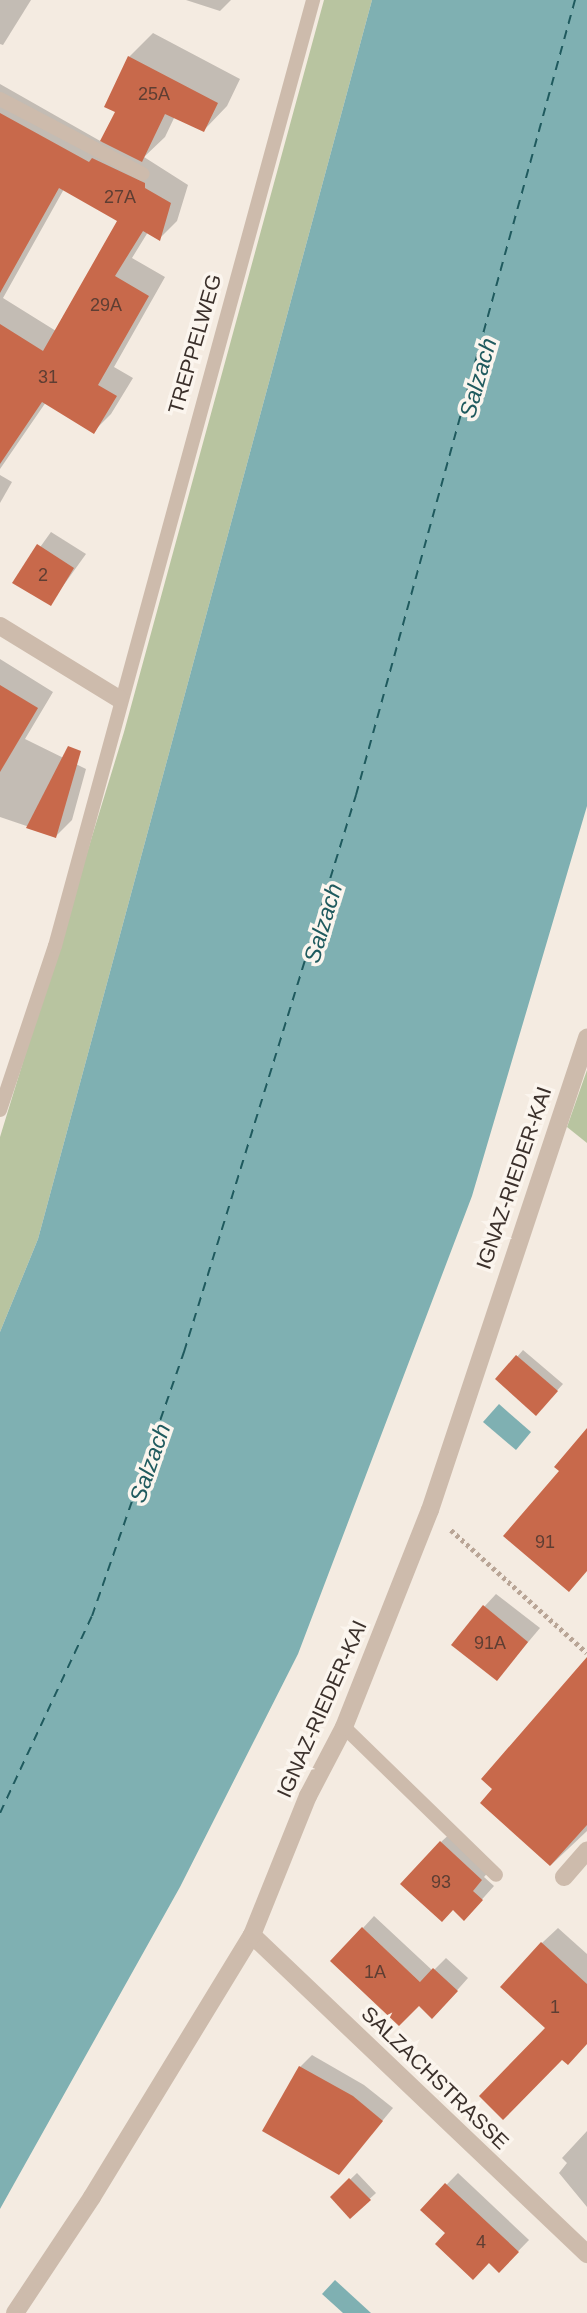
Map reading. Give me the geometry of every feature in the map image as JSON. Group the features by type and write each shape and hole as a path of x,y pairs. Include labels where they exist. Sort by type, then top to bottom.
{"street":[{"path":"0,626 119,699"},
{"name":"IGNAZ-RIEDER-KAI","path":"15,2313 92,2197 251,1935 308,1796 344,1727 430,1510 587,1037"},
{"path":"564,1877 587,1851"},
{"name":"SALZACHSTRASSE","path":"251,1935 587,2254"}],"lane":[{"name":"TREPPELWEG","path":"0,1110 55,946 119,699 313,0"},
{"path":"0,99 143,174"},
{"path":"344,1727 496,1875"}],"path":[{"path":"430,1510 587,1653"}],"green space":[{"path":"324,0 372,0 38,1239 0,1332 0,1137 124,732"},
{"path":"587,1070 587,1143 567,1127"}],"water":[{"name":"Salzach","path":"372,0 587,0 587,806 472,1196 298,1654 180,1887 0,2209 0,1332 38,1239"},
{"path":"499,1404 531,1432 516,1450 483,1422"},
{"path":"335,2280 371,2313 343,2313 322,2294"}],"building":[{"path":"128,56 218,103 204,132 165,114 142,162 100,141 115,112 104,107"},
{"path":"0,113 89,162 92,158 145,183 145,188 171,203 160,241 143,231 115,276 149,296 98,385 117,396 94,434 42,402 0,464 0,324 43,351 117,221 59,188 0,293"},
{"path":"37,544 74,568 51,606 12,583"},
{"path":"0,685 38,708 0,772"},
{"path":"68,746 81,751 56,838 26,828"},
{"path":"516,1355 558,1391 536,1416 495,1379"},
{"path":"587,1428 587,1571 569,1592 503,1536 559,1471 554,1467"},
{"path":"483,1605 528,1642 497,1681 451,1645"},
{"path":"587,1657 587,1825 550,1866 480,1803 492,1789 481,1779"},
{"path":"440,1841 482,1880 473,1891 483,1900 464,1921 453,1910 442,1922 400,1884"},
{"path":"362,1927 420,1982 433,1968 458,1991 432,2019 419,2006 399,2026 330,1961"},
{"path":"541,1942 587,1984 587,2044 568,2065 562,2060 503,2120 479,2096 545,2028 500,1987"},
{"path":"299,2066 353,2096 383,2121 339,2175 262,2131"},
{"path":"349,2178 371,2200 350,2219 330,2197"},
{"path":"445,2183 519,2252 499,2273 489,2263 473,2280 435,2244 445,2233 420,2210"}],"ferry route":[{"path":"0,1813 92,1616 184,1352 356,795 575,0"}]}
